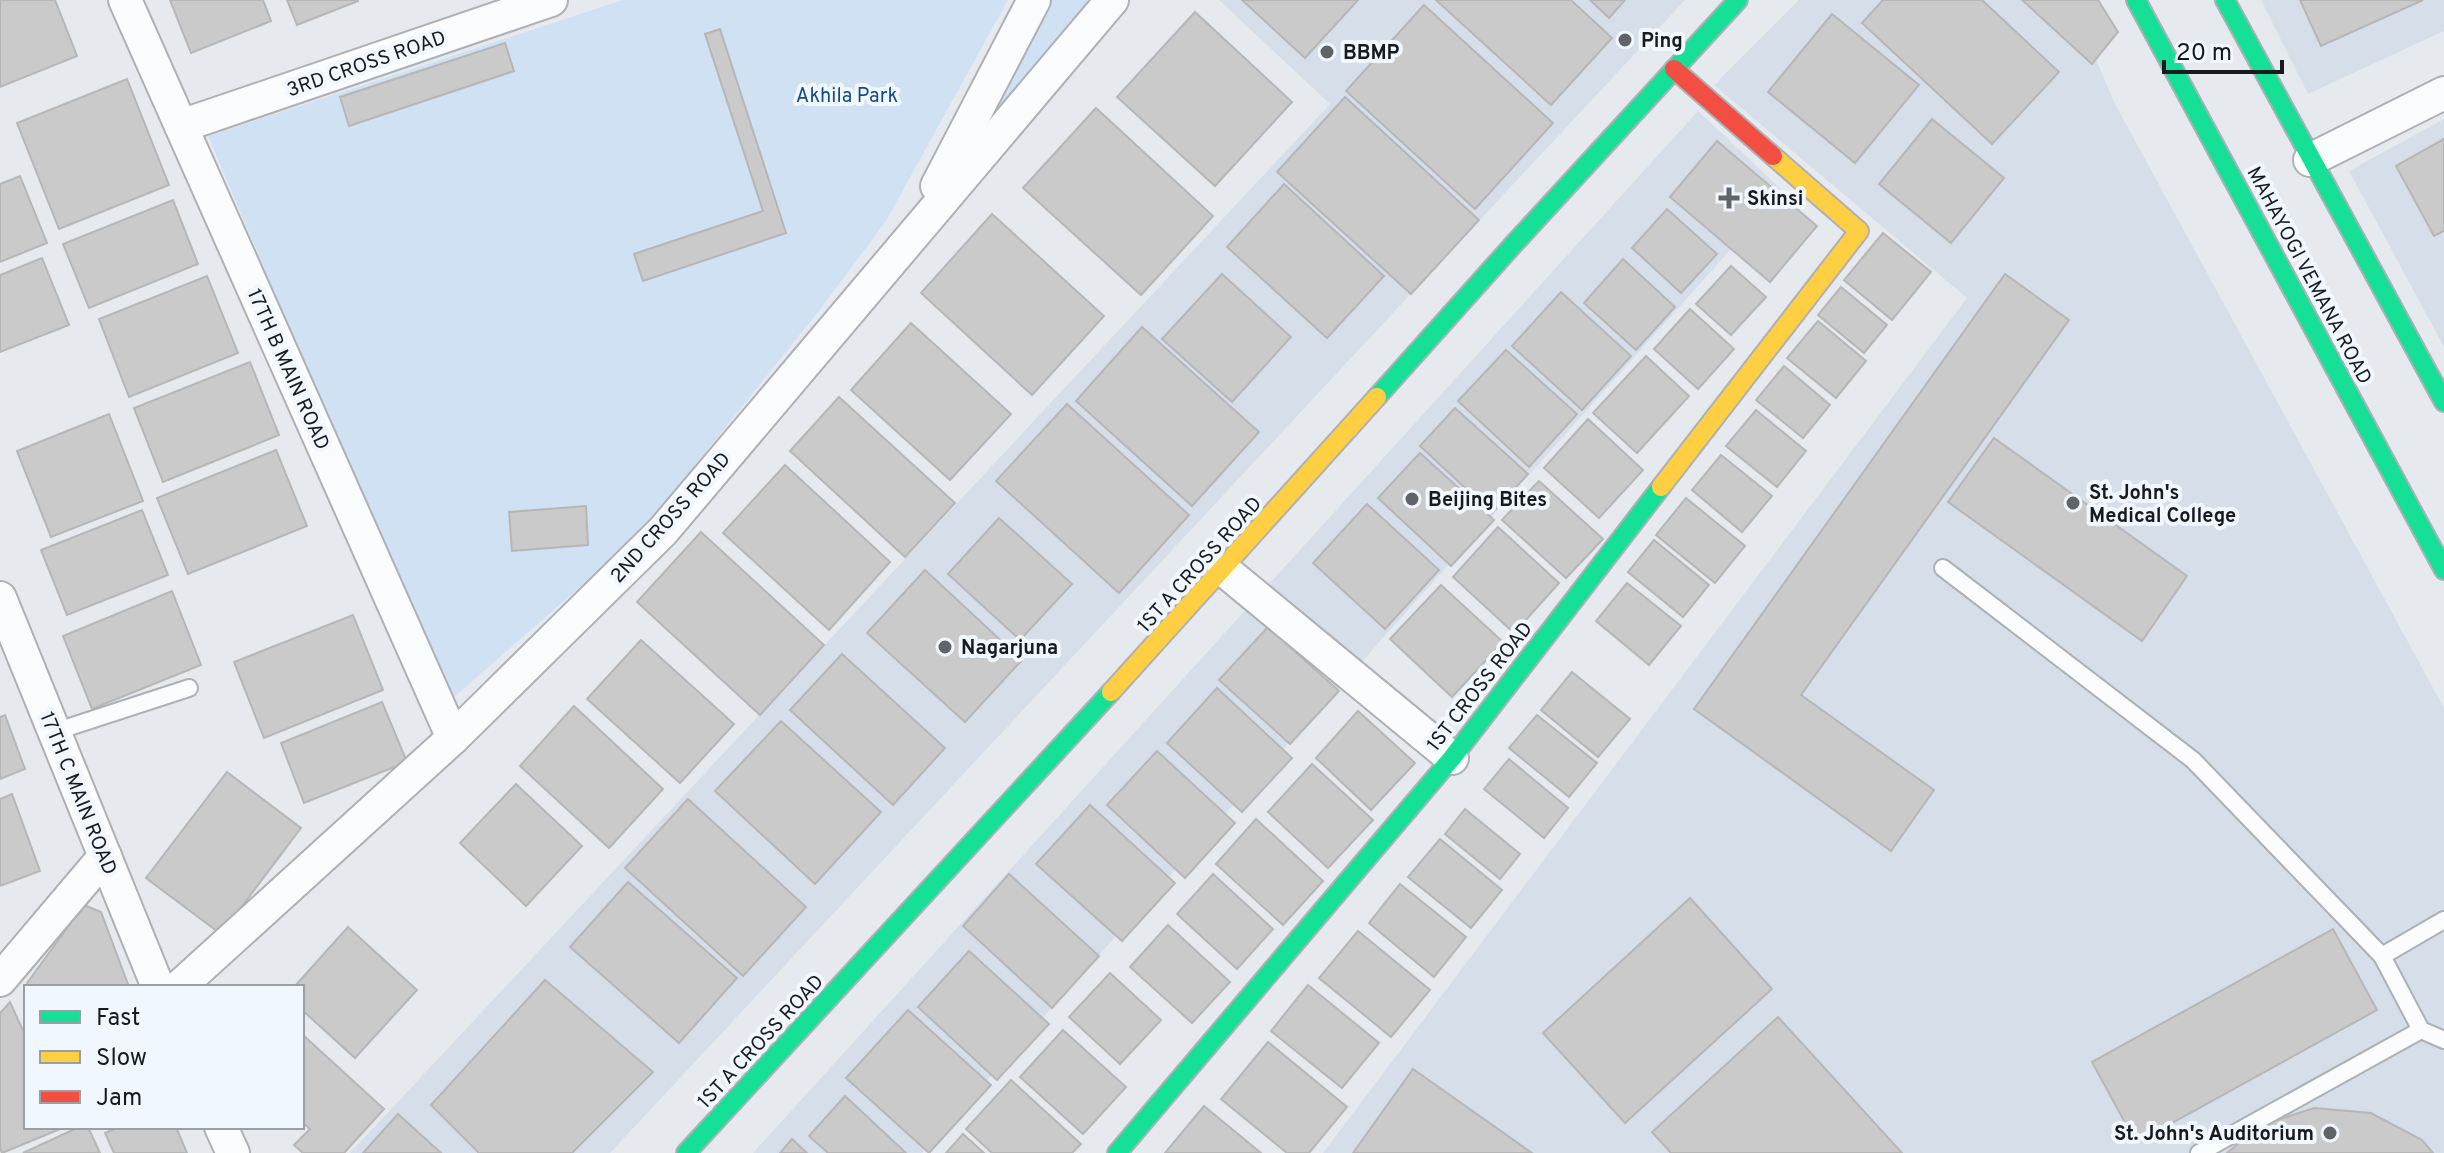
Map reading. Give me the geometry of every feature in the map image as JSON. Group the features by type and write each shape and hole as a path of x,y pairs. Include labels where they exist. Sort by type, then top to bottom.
{"street":[{"name":"17TH B MAIN ROAD","path":"125,0 453,738"},
{"name":"3RD CROSS ROAD","path":"181,126 551,0"},
{"path":"910,239 1034,0"},
{"name":"2ND CROSS ROAD","path":"181,985 453,738 663,531 1112,0"},
{"name":"MAHAYOGI VEMANA ROAD","path":"2136,0 2444,570"},
{"path":"2225,0 2444,402"},
{"name":"1ST A CROSS ROAD","path":"686,1153 1224,570 1736,1"},
{"name":"1ST CROSS ROAD","path":"1117,1153 1452,758 1859,231 1674,69"},
{"path":"2310,160 2444,93"},
{"path":"1224,570 1452,758"},
{"name":"17TH C MAIN ROAD","path":"0,598 157,985"},
{"path":"0,980 105,856"},
{"path":"222,1129 233,1153"}],"lane":[{"path":"1943,568 2193,760 2382,956 2421,1030 2444,1040"},
{"path":"54,732 189,688"},
{"path":"2382,956 2444,920"},
{"path":"2199,1153 2421,1030"}],"shaded area":[{"path":"1219,0 1685,0 610,1153 350,1153 1330,104"},
{"name":"St. John's Medical College","path":"1799,0 2071,0 2114,102 2444,708 2444,1153 1323,1153 1967,298 1714,85"},
{"path":"2261,0 2444,0 2444,31 2308,94"},
{"path":"1698,111 1783,191 922,1153 753,1153"},
{"path":"2444,119 2444,347 2349,171"}],"green space":[{"name":"Akhila Park","path":"623,0 1008,0 886,221 822,307 692,469 661,516 453,698 313,383 208,136"},
{"path":"1052,0 1096,0 988,125"}],"building":[{"path":"0,0 55,0 77,56 0,87"},
{"path":"170,0 263,0 271,21 191,53"},
{"path":"287,0 358,0 358,1 297,25"},
{"path":"1242,0 1358,0 1305,58"},
{"path":"1436,0 1571,0 1612,38 1551,105"},
{"path":"1590,0 1625,0 1609,18"},
{"path":"1883,0 1982,0 2059,72 1992,144 1862,23"},
{"path":"2022,0 2098,0 2118,32 2092,64"},
{"path":"2300,0 2423,0 2321,46"},
{"path":"1424,5 1553,123 1475,209 1346,91"},
{"path":"1195,12 1292,102 1215,186 1117,97"},
{"path":"1832,14 1919,85 1855,163 1768,92"},
{"path":"720,29 786,233 643,281 634,254 763,211 705,34"},
{"path":"505,43 514,71 349,126 340,97"},
{"path":"127,79 169,185 59,229 17,123"},
{"path":"1345,97 1479,220 1411,294 1277,172"},
{"path":"1096,108 1213,216 1141,295 1023,188"},
{"path":"1932,119 2004,178 1951,243 1879,184"},
{"path":"2444,139 2444,231 2434,236 2396,166"},
{"path":"1717,141 1817,226 1770,282 1670,197"},
{"path":"20,176 47,243 0,262 0,184"},
{"path":"1284,184 1384,276 1327,338 1227,247"},
{"path":"173,200 198,264 89,308 63,244"},
{"path":"1667,209 1717,254 1681,293 1632,248"},
{"path":"992,214 1104,316 1032,395 921,293"},
{"path":"1883,233 1931,272 1892,320 1844,280"},
{"path":"42,258 69,325 0,352 0,275"},
{"path":"1623,259 1675,307 1636,350 1584,303"},
{"path":"1731,266 1766,297 1731,335 1696,304"},
{"path":"1222,274 1291,337 1232,402 1162,339"},
{"path":"2005,274 2069,320 1801,695 1934,790 1891,851 1694,709"},
{"path":"207,276 238,353 129,397 99,319"},
{"path":"1841,287 1887,325 1864,353 1818,315"},
{"path":"1561,292 1631,356 1582,410 1512,346"},
{"path":"1690,309 1734,349 1698,389 1654,349"},
{"path":"1818,321 1866,361 1836,398 1787,358"},
{"path":"911,323 1011,414 950,480 851,390"},
{"path":"1142,327 1259,432 1192,506 1076,401"},
{"path":"1506,350 1577,414 1529,467 1458,401"},
{"path":"1646,356 1689,396 1637,453 1593,413"},
{"path":"250,362 279,435 163,482 134,408"},
{"path":"1784,366 1830,405 1803,438 1756,400"},
{"path":"839,397 955,503 905,557 790,451"},
{"path":"1067,404 1189,515 1119,593 996,481"},
{"path":"1455,408 1528,474 1492,513 1420,446"},
{"path":"1756,410 1806,451 1777,487 1726,446"},
{"path":"109,414 143,501 51,537 17,451"},
{"path":"1588,419 1643,470 1599,518 1544,468"},
{"path":"1994,438 2187,576 2142,641 1948,502"},
{"path":"276,450 307,526 188,574 157,498"},
{"path":"1420,453 1494,520 1451,566 1378,498"},
{"path":"1721,455 1772,496 1742,532 1692,490"},
{"path":"785,465 890,562 829,630 723,533"},
{"path":"1539,481 1603,539 1566,578 1502,520"},
{"path":"1686,498 1745,546 1715,583 1656,535"},
{"path":"1367,504 1439,570 1385,629 1313,563"},
{"path":"586,506 588,545 512,551 509,512"},
{"path":"142,510 168,575 67,615 41,550"},
{"path":"999,518 1072,584 1020,640 948,574"},
{"path":"1498,527 1559,583 1514,633 1453,577"},
{"path":"701,532 824,645 760,715 637,602"},
{"path":"1654,540 1709,585 1683,617 1628,572"},
{"name":"Nagarjuna","path":"925,570 1022,660 965,722 867,633"},
{"path":"1627,583 1681,626 1649,665 1596,621"},
{"path":"1441,585 1503,642 1452,697 1390,639"},
{"path":"172,591 201,665 92,709 63,636"},
{"path":"353,615 383,690 264,738 234,662"},
{"path":"1268,627 1339,691 1290,744 1219,680"},
{"path":"641,640 734,724 680,783 587,699"},
{"path":"842,654 945,748 893,805 790,710"},
{"path":"1572,672 1630,719 1598,757 1541,710"},
{"path":"1217,688 1292,758 1242,812 1167,743"},
{"path":"382,702 407,762 304,803 281,743"},
{"path":"574,706 663,789 609,848 520,766"},
{"path":"1358,711 1415,763 1371,810 1316,758"},
{"path":"5,715 25,769 0,779 0,717"},
{"path":"1537,715 1597,763 1569,797 1509,748"},
{"path":"781,721 881,812 815,884 715,791"},
{"path":"1157,751 1235,823 1185,878 1107,805"},
{"path":"1509,759 1568,808 1544,838 1484,789"},
{"path":"1312,764 1373,820 1328,868 1268,812"},
{"path":"227,772 301,828 221,934 146,878"},
{"path":"516,784 582,846 526,906 460,843"},
{"path":"12,794 40,871 0,886 0,799"},
{"path":"688,799 806,907 743,976 625,868"},
{"path":"1090,805 1175,883 1122,941 1036,864"},
{"path":"1465,809 1520,854 1500,879 1445,834"},
{"path":"1256,819 1323,881 1283,925 1216,864"},
{"path":"1440,839 1502,890 1471,928 1408,877"},
{"path":"1009,874 1099,956 1052,1008 963,926"},
{"path":"1213,874 1273,929 1237,969 1177,914"},
{"path":"628,882 737,978 679,1043 570,947"},
{"path":"1400,884 1466,937 1434,977 1369,923"},
{"path":"1690,898 1772,989 1625,1123 1543,1033"},
{"path":"84,905 101,912 128,985 27,983"},
{"path":"1168,925 1230,982 1192,1023 1130,967"},
{"path":"348,927 417,990 355,1058 304,1012 304,985 296,985"},
{"path":"2333,929 2377,1010 2136,1143 2092,1062"},
{"path":"1358,931 1430,990 1391,1037 1319,978"},
{"path":"969,951 1049,1024 997,1080 918,1007"},
{"path":"1110,973 1161,1020 1120,1064 1069,1017"},
{"path":"545,980 653,1072 572,1153 479,1153 431,1105"},
{"path":"1308,985 1379,1043 1342,1088 1271,1031"},
{"path":"10,1002 24,1033 24,1129 60,1129 2,1153 0,1148 0,1013"},
{"path":"908,1010 991,1085 929,1153 846,1078"},
{"path":"1778,1017 1902,1153 1671,1153 1652,1132"},
{"path":"1063,1030 1126,1087 1083,1134 1020,1077"},
{"path":"304,1036 384,1109 344,1153 303,1153 294,1145 310,1129 304,1124"},
{"path":"1268,1042 1347,1107 1309,1153 1287,1153 1221,1099"},
{"path":"1413,1069 1532,1153 1353,1153"},
{"path":"1011,1080 1081,1144 1072,1153 992,1153 966,1129"},
{"path":"845,1096 906,1153 828,1153 809,1136"},
{"path":"1204,1106 1261,1153 1165,1153"},
{"name":"St. John's Auditorium","path":"2314,1108 2371,1113 2422,1140 2433,1153 2227,1153 2259,1126"},
{"path":"398,1114 441,1153 363,1153"},
{"path":"75,1129 89,1129 100,1153 23,1153"},
{"path":"114,1129 177,1129 187,1153 114,1153 105,1133"},
{"path":"963,1134 984,1153 946,1153"},
{"path":"792,1139 807,1153 780,1153"}],"traffic: fast":[{"path":"1377,397 1738,0"},
{"path":"2136,0 2444,570"},
{"path":"2225,0 2444,402"},
{"path":"1117,1153 1452,758 1661,487"},
{"path":"686,1153 1111,692"}],"traffic: slow":[{"path":"1661,487 1859,231 1773,156"},
{"path":"1111,692 1377,397"}],"traffic: jam":[{"path":"1674,69 1773,156"}],"place":[{"name":"Ping","path":"1625,40"},
{"name":"BBMP","path":"1327,52"},
{"name":"Skinsi","path":"1729,198"},
{"name":"Beijing Bites","path":"1412,499"},
{"name":"St. John's Medical College","path":"2073,503"},
{"name":"Nagarjuna","path":"945,647"},
{"name":"St. John's Auditorium","path":"2330,1133"}]}
